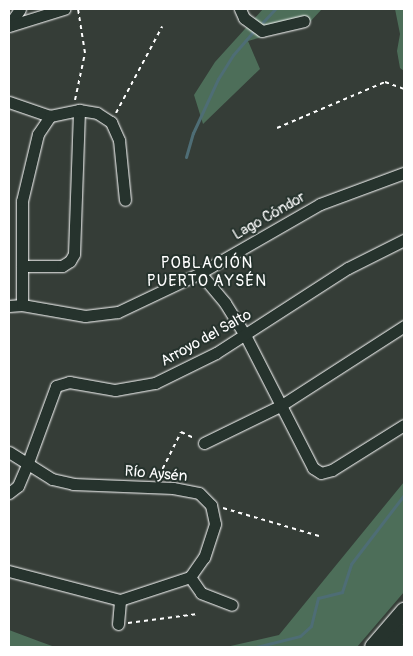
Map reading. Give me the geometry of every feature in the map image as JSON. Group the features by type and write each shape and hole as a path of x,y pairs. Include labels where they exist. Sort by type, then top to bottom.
{"highway":[{"path":"373,647 404,612"},
{"path":"391,647 404,632"}],"street":[{"path":"9,26 20,9"},
{"path":"9,26 64,9"},
{"path":"240,9 244,18 262,31 304,21"},
{"path":"9,102 50,116 76,110 97,113 110,122 119,140 125,200"},
{"path":"22,266 62,266 70,261 74,254 76,110"},
{"path":"22,305 22,201 38,134 50,116"},
{"name":"Lago Cóndor","path":"9,306 22,305 85,316 105,316 200,273 320,204 404,173"},
{"name":"Arroyo del Salto","path":"27,465 56,386 69,382 115,390 154,383 245,335 348,268 404,240"},
{"path":"200,273 225,303 245,335 313,468 322,473 404,425"},
{"path":"204,443 280,406 404,326"},
{"name":"Río Aysén","path":"9,452 52,479 73,484 153,487 198,493 212,505"},
{"path":"9,493 18,486 27,465"},
{"path":"9,571 120,600 190,577 204,557 215,524 212,505"},
{"path":"190,577 200,593 232,605"},
{"path":"118,624 120,600"}],"path":[{"path":"76,110 86,53 78,9"},
{"path":"110,122 162,27"},
{"path":"277,128 385,82 404,89"},
{"path":"153,487 181,432 204,443"},
{"path":"212,505 318,536"},
{"path":"118,624 197,614"}],"green space":[{"path":"263,9 322,9 308,24 248,41 260,69 203,124 194,95 215,62"},
{"path":"395,9 404,9 404,71 400,68 397,51 400,34"},
{"path":"404,482 404,592 357,647 226,647 279,635"},
{"path":"9,630 41,642 55,647 9,647"}],"waterway":[{"path":"263,22 275,9"},
{"path":"186,157 193,133 218,79 233,55 253,32"},
{"path":"256,647 300,636 311,626 318,598 342,592 351,564 404,495"}],"district":[{"name":"POBLACIÓN PUERTO AYSÉN","path":"207,272"}]}
